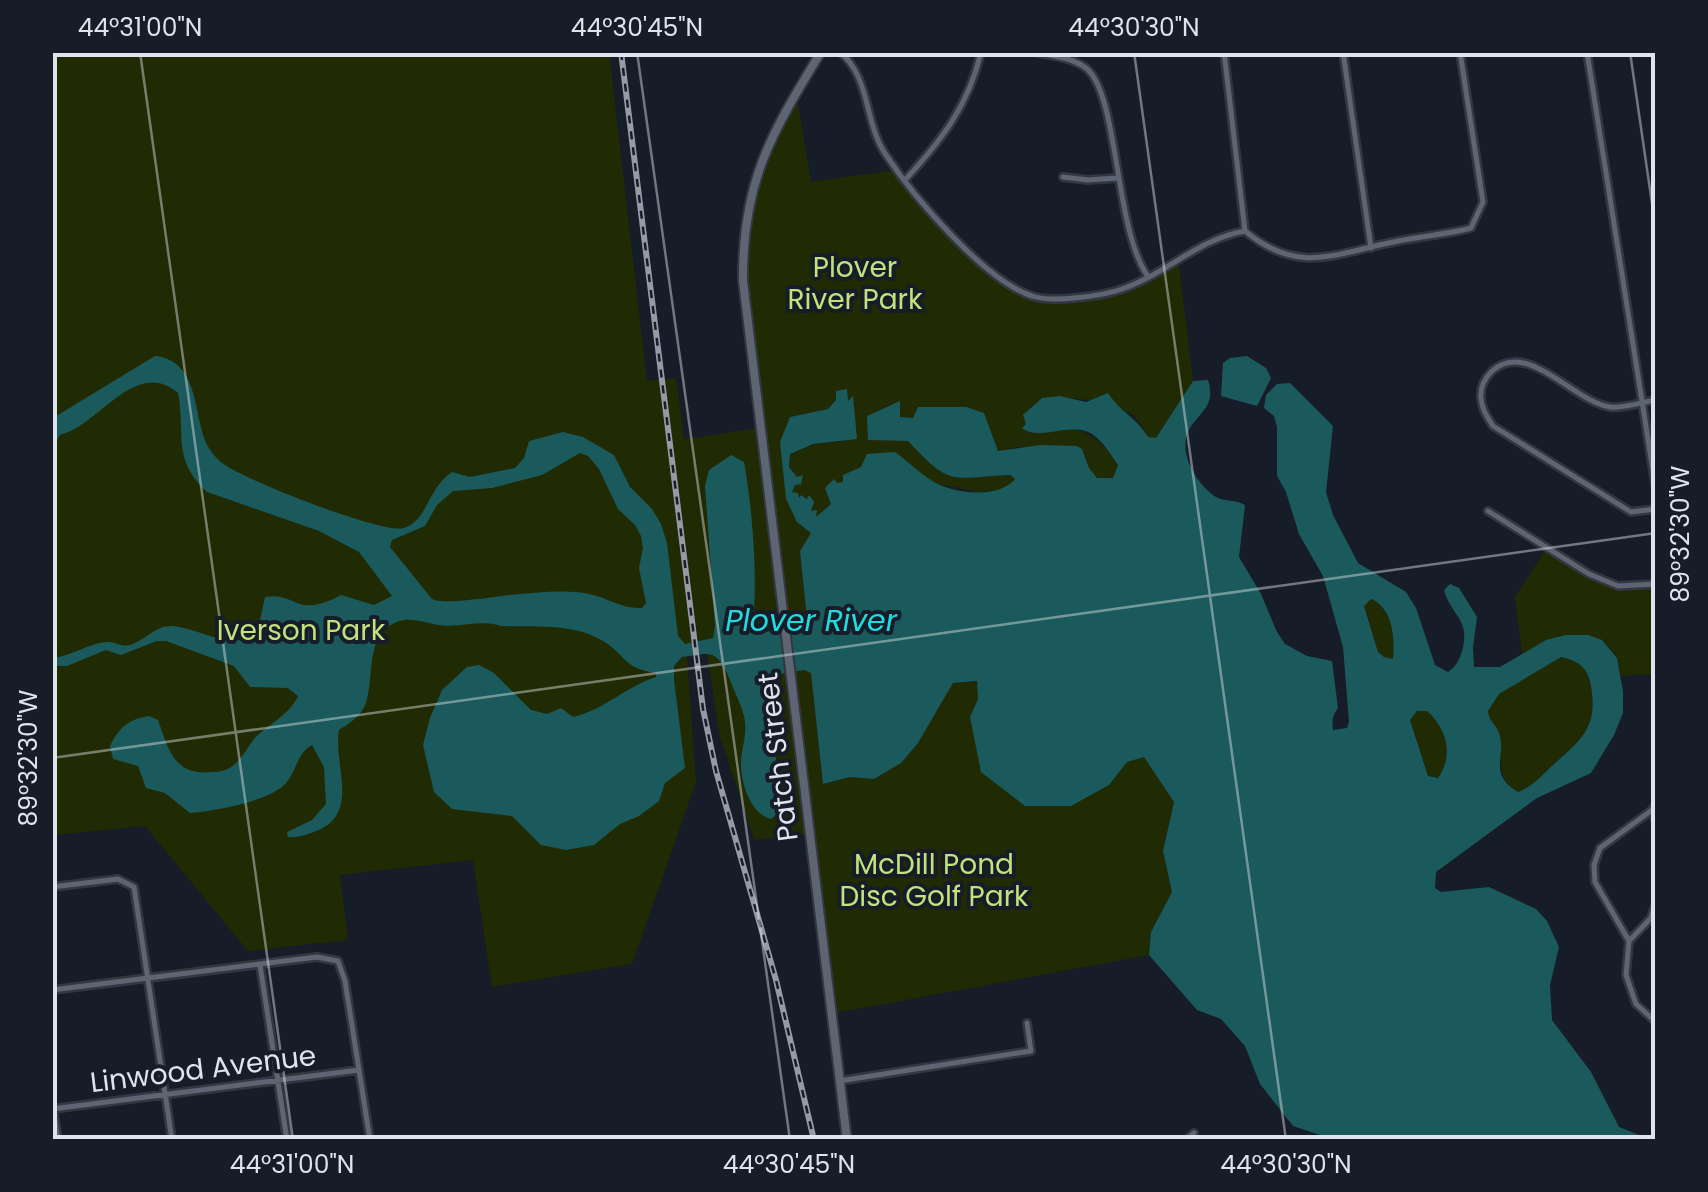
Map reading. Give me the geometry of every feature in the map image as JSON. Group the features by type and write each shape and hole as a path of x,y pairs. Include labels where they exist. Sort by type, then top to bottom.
{"street":[{"name":"Patch Street","path":"821,52 759,163 742,249 746,315 847,1140"},
{"path":"840,52 861,82 876,138 905,180 992,275 1034,298 1121,290 1219,236 1245,231"},
{"path":"905,180 949,130 971,90 981,52"},
{"path":"1034,52 1076,62 1096,79 1105,102 1130,240 1147,276"},
{"path":"1224,52 1245,231 1266,248 1290,257 1321,259 1471,228 1478,218 1483,202 1460,52"},
{"path":"1343,52 1371,248"},
{"path":"1587,52 1656,490"},
{"path":"1063,177 1117,178"},
{"path":"1656,400 1612,408 1587,399 1522,360 1505,362 1490,373 1480,389 1482,409 1493,426 1631,512 1656,509"},
{"path":"1488,510 1589,574 1618,586 1656,584"},
{"path":"1654,807 1656,823"},
{"path":"1654,807 1600,848 1594,864 1594,882 1629,941 1626,976 1636,1004 1656,1022"},
{"path":"52,888 118,879 128,881 136,896 172,1140"},
{"path":"1629,941 1652,918 1656,902"},
{"path":"52,990 317,957 338,961 346,981 370,1140"},
{"path":"260,964 287,1140"},
{"path":"840,1080 1031,1052 1027,1022"},
{"name":"Linwood Avenue","path":"53,1108 359,1070"},
{"path":"53,1108 58,1140"},
{"path":"1186,1140 1194,1133"}],"green space":[{"path":"53,53 609,53 647,381 676,378 684,439 759,428 743,281 751,190 796,93 811,182 897,170 993,275 1034,297 1091,295 1134,284 1178,258 1193,381 1156,438 1148,438 1137,419 1124,410 1087,400 1048,399 1034,405 1027,416 1029,433 1071,430 1090,435 1118,465 1113,478 1097,479 1085,455 1018,447 998,451 984,413 906,420 900,417 900,401 875,412 868,440 908,441 943,473 953,476 1016,478 1003,490 977,492 861,467 843,475 843,482 825,487 831,504 816,517 810,500 792,492 798,478 789,467 790,454 813,444 844,441 855,428 853,399 847,398 836,400 828,409 790,417 786,499 802,526 811,533 800,551 807,619 797,630 788,620 794,672 811,672 823,784 850,777 874,779 901,763 918,743 953,683 978,681 978,699 970,717 1109,785 1127,762 1144,757 1174,802 1163,851 1172,892 1151,932 1149,955 835,1013 813,833 754,840 719,733 707,653 687,657 696,782 632,964 492,987 473,860 340,875 348,940 248,951 145,826 53,835"},
{"path":"1545,550 1610,587 1655,586 1655,674 1621,676 1617,657 1602,640 1561,638 1522,654 1515,597"},
{"path":"1371,599 1388,616 1393,633 1393,659 1378,652 1364,605"},
{"path":"1560,657 1577,663 1587,674 1593,700 1590,722 1573,747 1518,792 1503,776 1499,742 1488,711 1499,694"},
{"path":"1418,710 1427,711 1446,743 1446,760 1438,778 1428,776 1410,720"}],"water":[{"name":"Plover River","path":"155,356 170,360 188,380 204,436 223,463 315,505 391,528 412,524 452,472 470,477 515,468 524,458 529,441 563,432 583,437 614,455 630,487 661,524 667,543 678,636 685,644 713,638 705,486 709,470 731,455 744,462 747,479 754,564 753,621 762,632 797,630 807,619 800,551 811,533 797,522 786,499 780,442 790,417 828,409 836,400 836,391 847,389 848,401 853,396 857,439 813,444 790,454 789,467 797,477 803,475 801,484 795,485 792,492 798,493 799,498 801,495 807,499 809,495 814,502 811,511 817,510 816,517 831,504 825,488 834,479 843,482 843,475 861,467 867,454 895,452 934,482 958,491 990,492 1015,479 1010,475 952,476 934,466 908,441 868,440 867,416 900,401 900,417 913,418 918,407 966,407 984,413 998,451 1040,445 1077,446 1097,478 1113,478 1118,465 1092,434 1075,430 1029,432 1022,428 1026,424 1023,415 1042,398 1060,396 1086,402 1108,393 1148,437 1156,438 1193,381 1208,380 1209,402 1186,437 1190,466 1216,497 1245,505 1239,557 1285,644 1307,656 1332,661 1338,708 1333,730 1347,728 1343,647 1323,576 1299,534 1277,476 1277,427 1274,416 1264,408 1266,395 1277,384 1290,383 1333,426 1326,492 1333,515 1358,563 1406,592 1416,608 1435,665 1448,672 1460,658 1463,646 1463,627 1444,590 1450,584 1459,588 1477,617 1474,667 1500,667 1546,640 1565,635 1588,635 1602,640 1617,658 1623,713 1591,773 1537,798 1436,872 1435,888 1441,892 1489,887 1536,909 1547,921 1559,947 1550,985 1552,1020 1591,1072 1619,1127 1649,1139 1335,1140 1293,1126 1260,1084 1245,1046 1221,1019 1197,1010 1149,955 1151,932 1172,892 1163,851 1174,802 1144,757 1127,762 1109,785 1071,806 1025,806 981,772 970,717 978,699 977,681 953,683 918,743 901,763 874,779 850,777 823,784 811,673 805,670 772,675 775,722 770,741 778,765 779,813 771,819 752,804 742,778 745,722 723,666 709,654 682,657 674,666 674,680 685,768 665,783 659,801 639,816 620,824 594,845 566,850 541,845 512,816 452,809 434,792 423,745 442,690 467,667 479,665 494,673 531,710 547,714 561,708 573,717 656,677 656,673 637,668 611,646 580,631 486,623 447,626 405,620 381,634 364,707 339,730 342,799 331,822 308,834 288,837 287,832 312,820 326,804 324,767 312,745 279,789 241,804 190,813 165,793 146,788 138,766 113,759 110,746 121,729 135,719 149,716 158,720 170,751 181,765 200,772 219,772 238,761 256,737 286,712 298,696 288,688 250,687 234,666 166,641 121,655 106,650 67,666 53,666 53,658 100,643 130,645 167,626 226,640 247,639 257,634 265,597 314,605 341,595 374,605 392,596 359,552 319,531 207,492 184,457 178,393 162,384 132,388 75,429 60,435 53,447 53,418","holes":["580,453 599,469 618,509 641,536 639,568 646,603 642,608 570,592 438,601 432,599 390,547 392,540 425,526 437,505 453,491 492,488 542,475","1371,599 1388,616 1393,633 1393,659 1378,652 1364,606","1561,657 1581,666 1591,686 1592,712 1586,731 1537,780 1518,792 1500,771 1501,742 1488,711 1499,694","1417,711 1427,711 1443,734 1446,760 1438,778 1428,776 1410,720"]},
{"path":"1247,356 1266,368 1271,378 1257,406 1221,396 1223,363"}],"railway":[{"path":"621,52 703,709 716,771 776,980 814,1140"}],"park label":[{"name":"Plover River Park","path":"855,283"},
{"name":"Iverson Park","path":"301,630"},
{"name":"McDill Pond Disc Golf Park","path":"934,880"}]}
